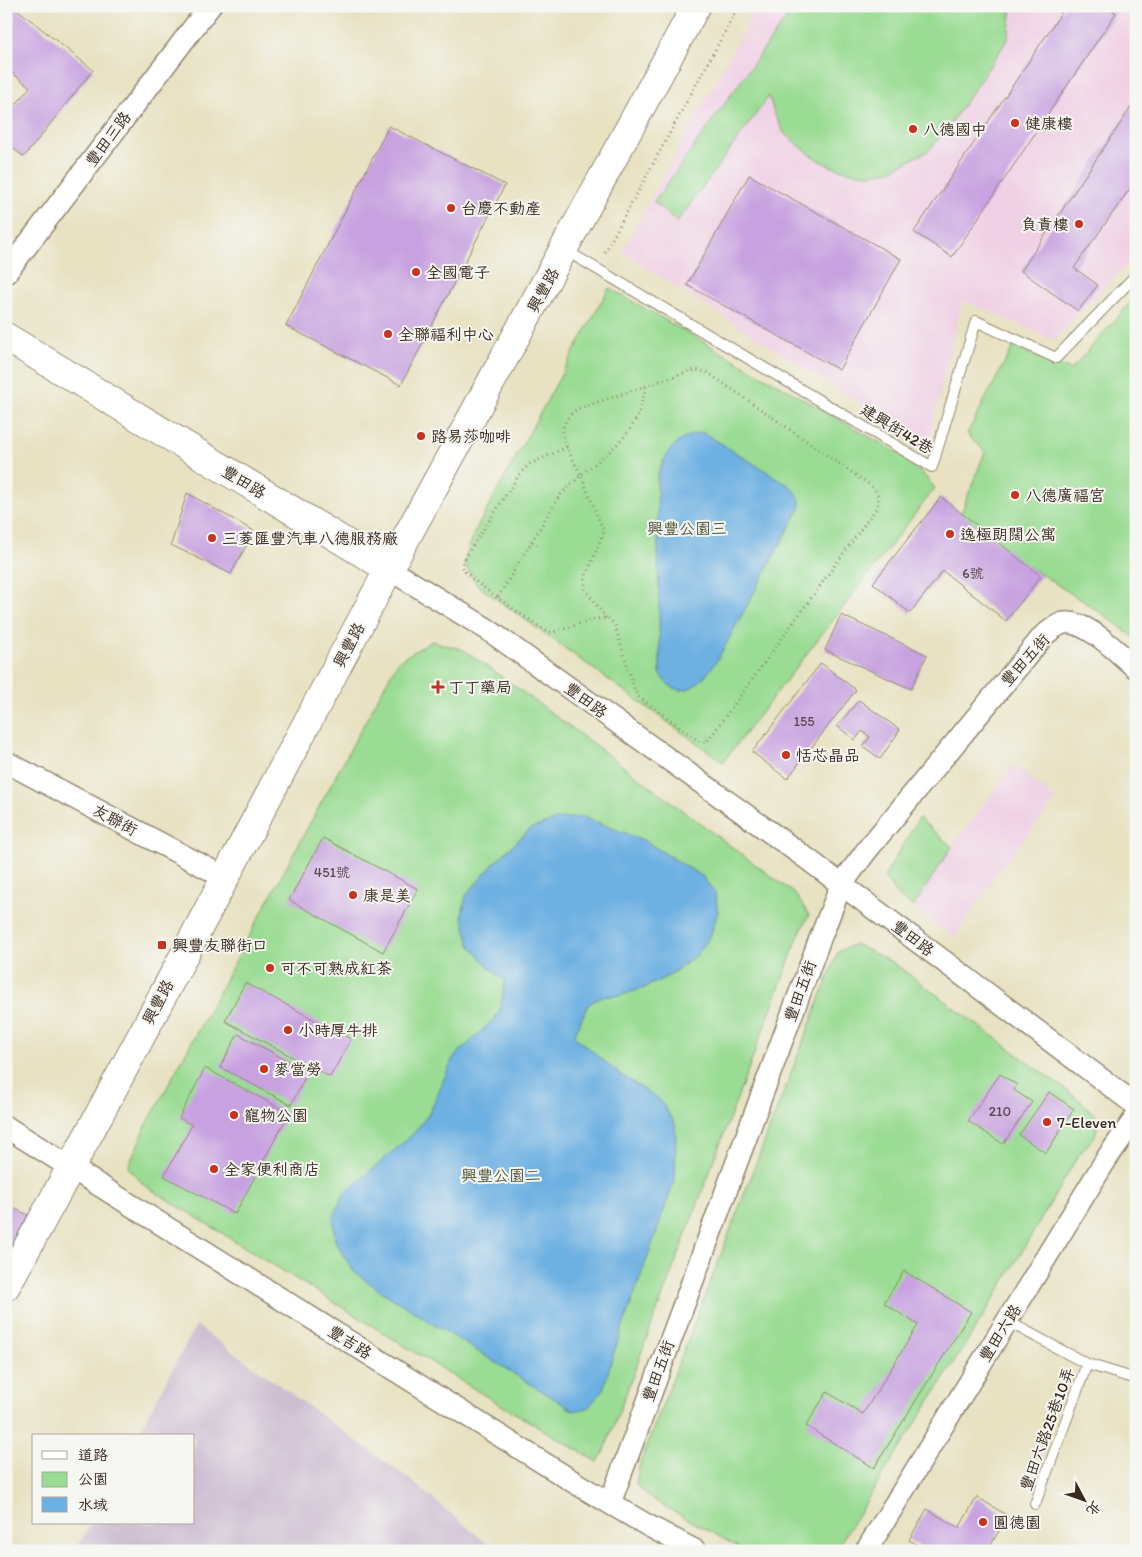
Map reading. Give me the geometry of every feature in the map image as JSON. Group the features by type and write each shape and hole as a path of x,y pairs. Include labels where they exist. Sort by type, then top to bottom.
{"main road":[{"name":"興豐路","path":"6,1286 71,1168 389,569 565,250 696,6"},
{"name":"豐田路","path":"6,338 389,569"}],"street":[{"name":"豐田三路","path":"6,272 210,6"},
{"name":"豐田路","path":"389,569 488,629 842,885 1136,1105"},
{"name":"豐田五街","path":"610,1503 818,944 842,885 978,713 1044,635 1064,623 1081,625 1136,668"},
{"name":"友聯街","path":"6,762 224,877"},
{"name":"豐田六路","path":"866,1551 1107,1158 1136,1117"},
{"name":"豐吉路","path":"6,1127 610,1503 696,1551"}],"lane":[{"name":"建興街42巷","path":"565,250 932,467 976,321 1056,358 1136,275"},
{"path":"1007,1322 1087,1364 1136,1379"},
{"name":"豐田六路25巷10弄","path":"1035,1504 1087,1364"}],"path":[{"path":"605,252 739,6"},
{"path":"696,370 707,372 876,490 879,498 877,507 706,742 700,742 639,697 635,691 615,626 585,589 585,578 604,532 581,474 567,447 563,432 564,424 577,409 696,370"},
{"path":"498,596 560,495 581,474 614,447 628,431 636,419 646,387"},
{"path":"567,447 530,464 521,472 463,563 463,570 547,632 554,632 597,619 607,618"},
{"path":"532,542 541,546"}],"shaded area":[{"name":"八德國中","path":"757,6 1136,6 1136,255 1054,340 963,300 929,439 902,430 622,252"},
{"path":"1014,765 1056,799 996,875 954,938 913,907 952,847"},
{"path":"196,1325 409,1479 496,1551 76,1551 90,1524 195,1524 195,1434 138,1434"}],"green space":[{"path":"795,6 1012,6 1008,39 944,133 928,151 889,171 869,174 850,172 830,166 812,156 784,133 774,113 769,96 677,222 654,202"},
{"name":"興豐公園三","path":"609,288 912,461 935,488 723,762 477,585 464,563 473,535"},
{"path":"1136,296 1136,639 1106,616 958,521 985,452 967,434 1013,347 1071,370"},
{"name":"興豐公園二","path":"432,641 464,650 538,703 795,894 809,915 800,932 605,1449 598,1462 484,1395 144,1185 128,1167 145,1128 398,661"},
{"path":"919,818 952,847 913,907 896,894 884,877"},
{"path":"855,944 892,962 1081,1101 1099,1119 1095,1136 1078,1156 994,1299 835,1551 745,1551 657,1502 636,1485 640,1463 838,952"}],"water":[{"path":"698,433 704,433 787,484 796,493 801,506 718,659 710,671 692,687 686,690 679,690 666,682 660,672 657,478 666,456 676,444 682,439"},
{"path":"583,817 643,840 702,876 715,893 718,912 710,937 697,955 668,976 644,988 622,995 600,997 588,1005 574,1036 621,1075 659,1099 675,1124 676,1141 675,1179 613,1355 603,1390 588,1408 574,1411 382,1292 354,1272 335,1241 333,1217 344,1194 414,1133 430,1112 453,1058 493,1020 500,1010 505,981 487,965 470,945 462,915 466,895 497,860 530,829 557,819"}],"building":[{"path":"6,6 13,6 93,70 24,157 6,143 6,117 30,87 6,68"},
{"name":"健康樓","path":"1066,6 1107,6 1116,13 952,257 914,232"},
{"name":"負責樓","path":"1136,100 1136,180 1074,268 1098,285 1078,311 1021,271"},
{"path":"389,126 505,185 401,385 286,326"},
{"path":"749,175 901,259 839,370 687,285"},
{"name":"三菱匯豐汽車八德服務廠","path":"187,493 254,531 231,574 171,545"},
{"name":"逸極朗闊公寓","path":"941,497 1041,576 1006,621 943,571 910,613 873,583"},
{"path":"841,615 927,655 911,689 825,650"},
{"path":"821,663 856,690 787,779 752,752"},
{"path":"859,700 900,730 880,759 863,746 870,737 862,731 855,740 837,726"},
{"name":"康是美","path":"323,838 418,889 383,952 289,900"},
{"name":"小時厚牛排","path":"245,983 351,1039 330,1077 225,1021"},
{"name":"麥當勞","path":"238,1034 308,1072 291,1105 220,1067"},
{"path":"205,1068 289,1113 235,1214 164,1176 192,1125 179,1118"},
{"path":"1000,1074 1017,1085 1014,1090 1032,1102 1003,1144 968,1121"},
{"name":"7-Eleven","path":"1049,1092 1074,1109 1046,1153 1019,1135"},
{"path":"6,1204 28,1215 6,1257"},
{"path":"904,1271 971,1312 874,1468 806,1426 827,1392 863,1414 918,1325 884,1303"},
{"name":"圓德園","path":"977,1497 1008,1516 987,1551 927,1551 909,1540 927,1509 959,1528"}],"place":[{"name":"健康樓","path":"1015,123"},
{"name":"八德國中","path":"913,129"},
{"name":"台慶不動產","path":"451,208"},
{"name":"負責樓","path":"1079,224"},
{"name":"全國電子","path":"416,272"},
{"name":"全聯福利中心","path":"388,334"},
{"name":"路易莎咖啡","path":"421,436"},
{"name":"八德廣福宮","path":"1015,495"},
{"name":"逸極朗闊公寓","path":"950,534"},
{"name":"三菱匯豐汽車八德服務廠","path":"212,538"},
{"name":"丁丁藥局","path":"438,687"},
{"name":"恬芯晶品","path":"786,755"},
{"name":"康是美","path":"353,895"},
{"name":"興豐友聯街口","path":"162,945"},
{"name":"可不可熟成紅茶","path":"270,968"},
{"name":"小時厚牛排","path":"288,1030"},
{"name":"麥當勞","path":"264,1069"},
{"name":"寵物公園","path":"234,1115"},
{"name":"7-Eleven","path":"1047,1122"},
{"name":"全家便利商店","path":"214,1169"},
{"name":"圓德園","path":"983,1522"}]}
